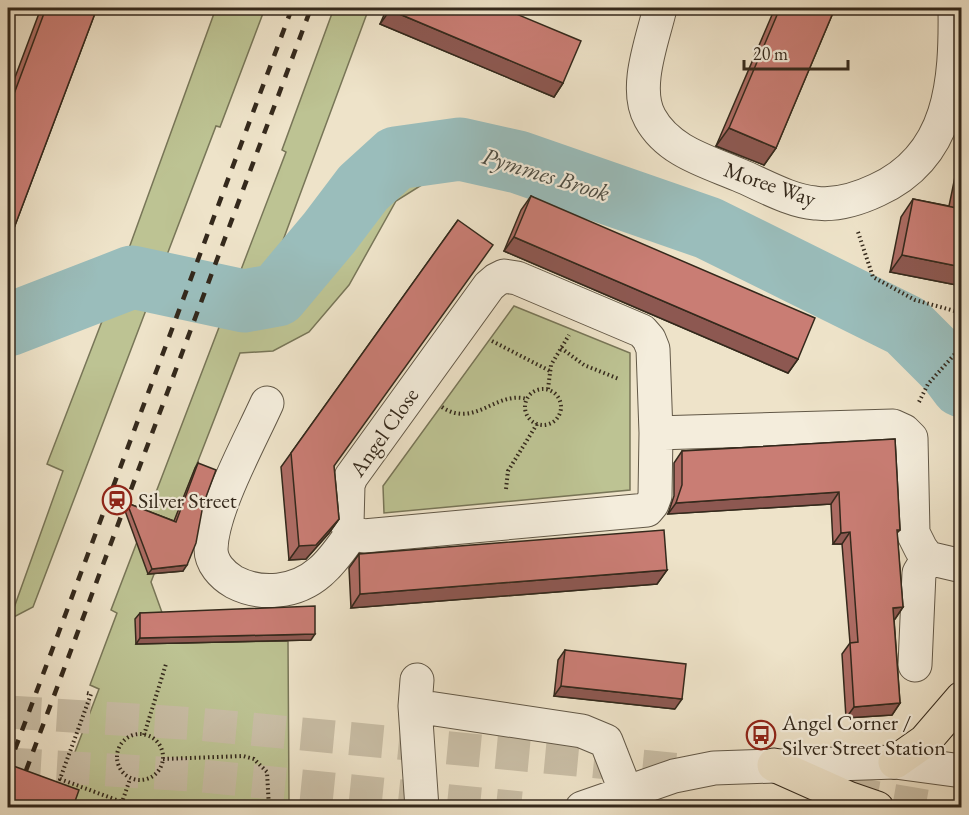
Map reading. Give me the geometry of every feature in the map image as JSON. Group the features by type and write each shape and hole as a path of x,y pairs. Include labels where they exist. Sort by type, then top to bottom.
{"main road":[{"path":"895,762 925,741 962,698"},
{"path":"774,765 848,798 877,807"}],"street":[{"name":"Moree Way","path":"660,8 642,93 649,117 663,135 683,151 789,196 814,203 837,203 890,184 913,168 932,144 950,93 955,63 955,8"},
{"name":"Angel Close","path":"504,276 517,278 642,331 653,349 656,433 655,496 647,510 364,536 352,533 347,524 348,485 351,477 464,321 489,286 504,276"},
{"path":"267,403 226,492 216,522 211,551 216,566 225,577 240,585 280,591 296,586 319,574 352,533"},
{"path":"656,433 893,426 904,431 911,438 913,533 928,558 962,566"},
{"path":"915,665 919,573 928,558"},
{"path":"422,807 416,693 582,731 606,741 626,792"},
{"path":"582,807 674,776 714,768 895,762 962,771"}],"path":[{"path":"848,200 873,277 915,300 962,313"},
{"path":"548,389 555,356 582,306"},
{"path":"464,321 497,344 550,371"},
{"path":"928,384 962,346"},
{"path":"561,348 585,365 619,379"},
{"path":"416,387 453,413 472,413 513,398 526,399"},
{"path":"548,389 554,392 561,402 560,414 548,425 537,424 528,417 525,411 526,399 536,390 548,389"},
{"path":"511,522 506,484 508,471 537,424"},
{"path":"144,735 166,664"},
{"path":"87,693 91,694 60,779 122,802"},
{"path":"144,735 154,738 159,744 163,751 162,766 152,778 137,781 130,779 119,768 117,753 124,740 131,736 144,735"},
{"path":"163,759 243,756 254,759 267,772 269,807"},
{"path":"120,807 130,779"}],"green space":[{"path":"216,8 265,8 220,127 216,126 33,607 10,619 63,471 47,464 104,316 8,353 8,307 45,291 44,288 82,275 81,272 124,262"},
{"path":"334,8 369,8 275,262 323,218 365,165 399,140 454,125 579,154 786,235 859,280 945,345 922,373 871,329 646,223 478,163 452,166 396,201 349,285 309,332 273,351 240,353 151,582 173,643 288,641 289,803 216,808 69,807 62,786 99,689 90,685 117,613 111,610 286,152 282,150"},
{"path":"514,306 630,353 630,490 384,513 383,486"}],"building":[{"path":"46,8 97,8 8,244 8,110"},
{"path":"391,8 502,8 581,41 563,83 390,10"},
{"path":"780,8 835,8 776,148 729,128"},
{"path":"962,187 962,267 902,255 913,199 957,208"},
{"path":"531,196 815,318 798,359 514,237"},
{"path":"458,220 493,245 334,466 339,519 316,545 299,546 291,453"},
{"path":"895,439 900,530 897,530 903,607 893,608 900,703 854,707 850,643 858,642 850,532 841,533 839,492 676,503 682,485 682,451"},
{"path":"198,463 216,470 203,505 196,543 187,565 152,569 127,503 176,522"},
{"path":"664,530 667,570 360,594 359,554"},
{"path":"315,606 315,634 140,638 140,613"},
{"path":"565,650 686,664 682,699 561,686"},
{"path":"8,764 79,790 73,807 8,807"}],"waterway":[{"name":"Pymmes Brook","path":"8,325 132,277 244,301 277,295 363,188 396,158 460,149 518,162 708,228 906,326 950,370 962,386"}],"tunnel":[{"path":"8,712 197,724 693,771"},
{"path":"8,764 193,775 521,808"},
{"path":"845,792 937,808"}],"railway":[{"path":"8,768 292,8"},
{"path":"12,808 311,8"}],"place":[{"name":"Silver Street","path":"117,500"},
{"name":"Angel Corner / Silver Street Station","path":"761,735"}]}
